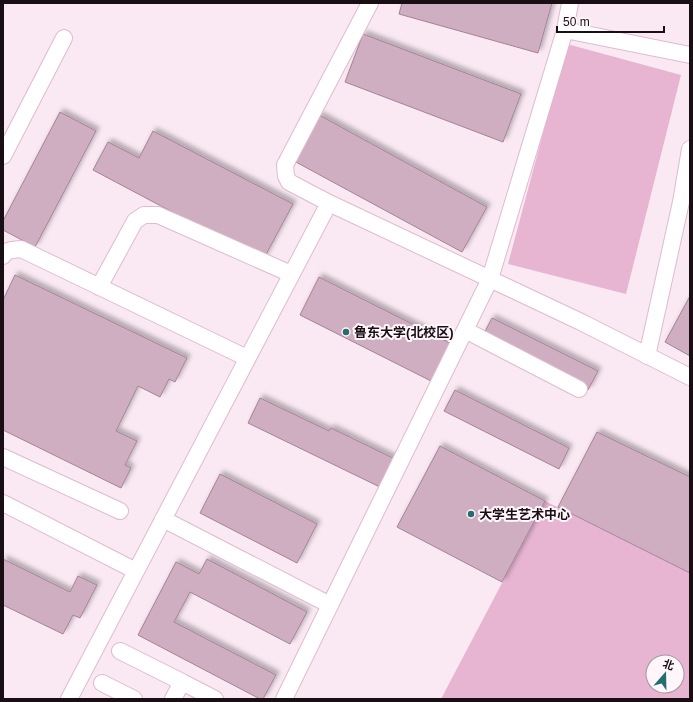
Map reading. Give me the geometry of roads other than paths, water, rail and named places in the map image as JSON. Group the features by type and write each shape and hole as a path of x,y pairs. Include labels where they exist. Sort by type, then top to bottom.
{"lane":[{"path":"370,3 285,166 286,176 289,182 328,203 581,322 690,377"},
{"path":"284,699 490,279 565,30 570,3"},
{"path":"565,30 690,55"},
{"path":"3,156 64,38"},
{"path":"647,356 681,202 690,149"},
{"path":"69,699 328,203"},
{"path":"99,286 135,221 144,215 158,215 291,274"},
{"path":"3,256 5,252 21,249 248,358"},
{"path":"465,330 580,389"},
{"path":"3,457 120,511"},
{"path":"3,503 136,570"},
{"path":"163,519 330,605"},
{"path":"120,651 216,699"},
{"path":"173,699 182,682"},
{"path":"102,683 134,699"}],"place":[{"name":"鲁东大学(北校区)","path":"346,332"},
{"name":"大学生艺术中心","path":"471,514"}]}
